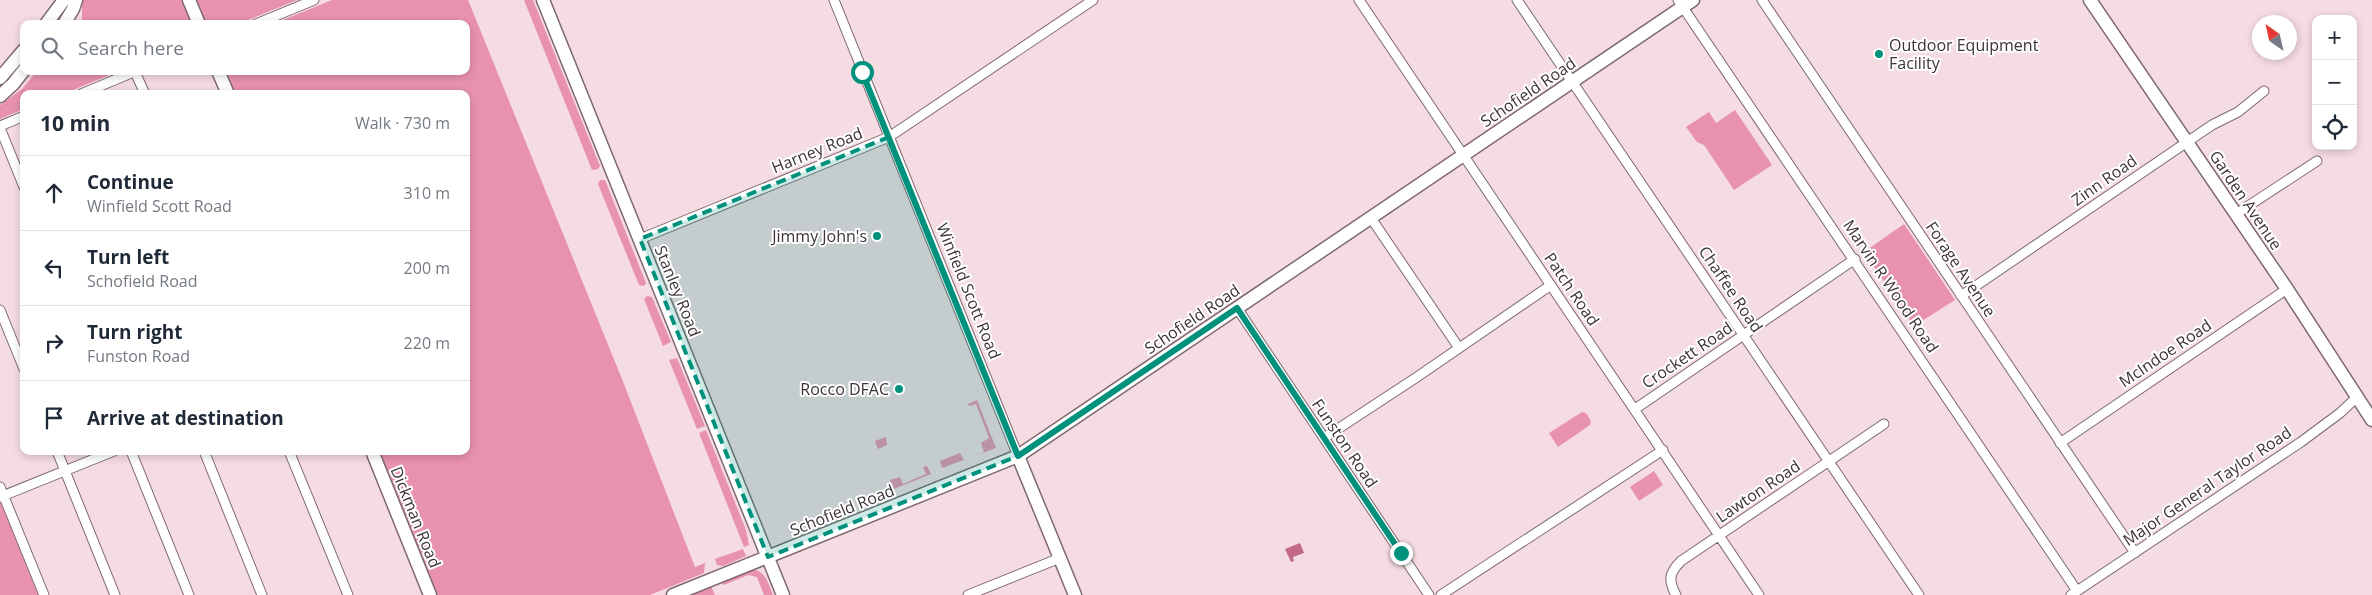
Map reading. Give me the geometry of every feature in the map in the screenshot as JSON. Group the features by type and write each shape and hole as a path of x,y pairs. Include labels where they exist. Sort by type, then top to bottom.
{"street":[{"path":"49,20 64,0"},
{"path":"66,20 76,0"},
{"path":"189,0 197,20"},
{"path":"266,20 314,0"},
{"name":"Stanley Road","path":"543,0 783,595"},
{"name":"Winfield Scott Road","path":"834,0 1076,595"},
{"name":"Harney Road","path":"640,240 889,137 1093,0"},
{"name":"Patch Road","path":"1359,0 1759,595"},
{"name":"Chaffee Road","path":"1518,0 1919,595"},
{"name":"Forage Avenue","path":"1762,0 2135,553"},
{"name":"Garden Avenue","path":"2090,0 2287,289 2372,420"},
{"name":"Schofield Road","path":"673,595 1018,456 1463,156 1685,2"},
{"name":"Marvin R Wood Road","path":"1685,2 2074,593"},
{"path":"0,78 20,55"},
{"path":"0,96 14,84 20,75"},
{"path":"14,84 29,75"},
{"path":"91,90 126,75"},
{"path":"138,75 143,90"},
{"path":"220,75 226,90"},
{"name":"Zinn Road","path":"1962,296 2212,124 2238,112 2264,90"},
{"path":"20,118 0,127 20,177"},
{"path":"2236,214 2317,161"},
{"path":"1371,218 1459,348"},
{"name":"Crockett Road","path":"1635,408 1854,259"},
{"path":"1324,438 1417,378 1551,285"},
{"name":"McIndoe Road","path":"2060,443 2287,289"},
{"name":"Funston Road","path":"1237,308 1429,595"},
{"path":"0,310 20,359"},
{"name":"Major General Taylor Road","path":"2074,593 2308,437 2340,413 2357,397"},
{"name":"Lawton Road","path":"1676,595 1669,580 1673,569 1884,424"},
{"path":"1441,595 1663,450"},
{"path":"59,455 115,595"},
{"path":"44,595 1,493 104,455"},
{"path":"133,455 189,595"},
{"path":"206,455 262,595"},
{"path":"291,455 348,595"},
{"name":"Dickman Road","path":"374,455 430,595"},
{"path":"968,595 1060,558"}],"highlighted area":[{"path":"889,137 1018,456 768,557 640,239"}],"shaded area":[{"path":"82,0 181,0 189,20 82,20"},
{"path":"195,0 297,0 248,20 202,20"},
{"path":"332,0 468,0 622,379 695,567 705,563 704,573 650,595 434,595 378,455 470,455 470,90 230,90 225,75 470,75 470,20 283,20"},
{"path":"524,0 533,0 600,166 598,169 592,170"},
{"path":"34,75 109,75 73,90 21,90"},
{"path":"20,90 20,111 0,119 0,105"},
{"path":"1735,110 1772,165 1734,190 1704,145 1697,142 1686,127 1709,112 1716,123"},
{"path":"600,180 605,180 646,283 644,286 639,285 598,184"},
{"path":"1904,224 1955,300 1914,326 1864,252"},
{"path":"647,296 652,297 671,342 663,346 644,299"},
{"path":"677,358 705,426 697,429 669,360"},
{"path":"977,400 996,448 969,458 984,452 981,443 989,438 976,404 969,406 968,404"},
{"path":"1582,412 1586,413 1591,421 1590,425 1558,447 1549,433"},
{"path":"706,430 746,530 749,545 744,547 699,433"},
{"path":"886,437 887,445 878,449 875,441"},
{"path":"960,453 964,460 942,468 940,461"},
{"path":"927,466 931,474 894,489 890,480 900,477 903,484 926,474 923,467"},
{"path":"1654,471 1663,485 1639,501 1630,487"},
{"path":"1,503 38,595 0,595"},
{"path":"1300,543 1304,553 1293,557 1294,561 1291,562 1285,549"},
{"path":"743,549 746,556 723,566 717,565 715,559"},
{"path":"753,569 764,575 773,595 764,595 757,577 748,575 724,585 722,583"},
{"path":"711,586 715,595 689,595"}],"place":[{"name":"Outdoor Equipment Facility","path":"1879,54"},
{"name":"Jimmy John's","path":"877,236"},
{"name":"Rocco DFAC","path":"899,389"}],"route":[{"path":"862,72 1018,456 1237,308 1401,553"}]}
